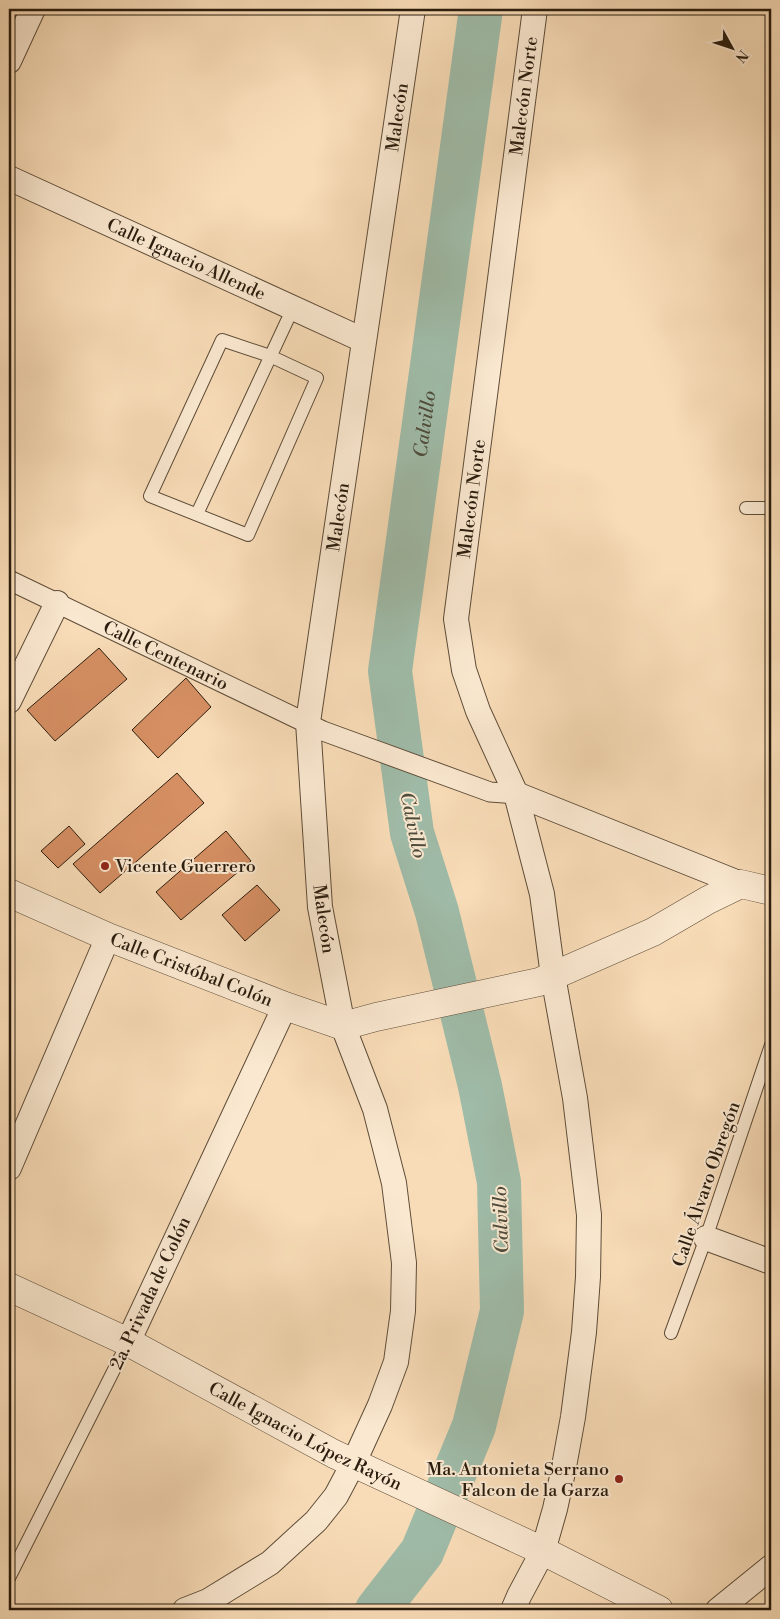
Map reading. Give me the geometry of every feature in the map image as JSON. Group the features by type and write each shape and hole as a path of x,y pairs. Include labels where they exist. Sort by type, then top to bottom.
{"street":[{"path":"9,61 33,9"},
{"name":"Malecón","path":"184,1610 208,1601 246,1579 284,1552 316,1521 363,1467 380,1405 396,1362 403,1311 404,1263 394,1183 375,1109 343,1026 320,907 316,726 363,340 413,9"},
{"name":"Malecón Norte","path":"513,1610 519,1596 530,1546 557,1500 573,1417 584,1332 588,1277 589,1216 576,1098 546,979 542,894 516,794 478,711 464,670 456,619 535,9"},
{"name":"Calle Ignacio Allende","path":"9,178 363,340"},
{"name":"Calle Centenario","path":"9,580 316,726 490,792 516,794"},
{"path":"9,701 57,603"},
{"path":"516,794 740,884 771,891"},
{"path":"343,1026 546,979 653,932 740,884"},
{"name":"Calle Cristóbal Colón","path":"9,893 108,937 285,1006 343,1026"},
{"path":"9,1168 108,937"},
{"name":"2a. Privada de Colón","path":"128,1342 285,1006"},
{"path":"706,1238 771,1262"},
{"name":"Calle Ignacio López Rayón","path":"9,1287 128,1342 334,1454 530,1546 659,1610"},
{"path":"718,1610 771,1567"}],"lane":[{"path":"197,514 293,308"},
{"path":"222,340 270,356 317,378 248,535 150,496 222,340"},
{"path":"746,508 771,508"},
{"name":"Calle Álvaro Obregón","path":"671,1333 706,1238 771,1045"},
{"name":"2a. Privada de Colón","path":"9,1578 128,1342"}],"building":[{"path":"99,648 127,679 55,741 27,710"},
{"path":"186,678 211,707 158,758 132,730"},
{"path":"177,773 204,803 100,893 73,864"},
{"path":"69,826 85,844 58,868 41,851"},
{"path":"226,831 251,861 181,920 156,892"},
{"path":"257,885 280,910 245,941 222,915"}],"waterway":[{"name":"Calvillo","path":"377,1610 422,1552 474,1426 502,1311 499,1182 480,1086 437,912 412,833 390,671 481,9"}],"place":[{"name":"Vicente Guerrero","path":"105,866"},
{"name":"Ma. Antonieta Serrano Falcon de la Garza","path":"619,1479"}]}
